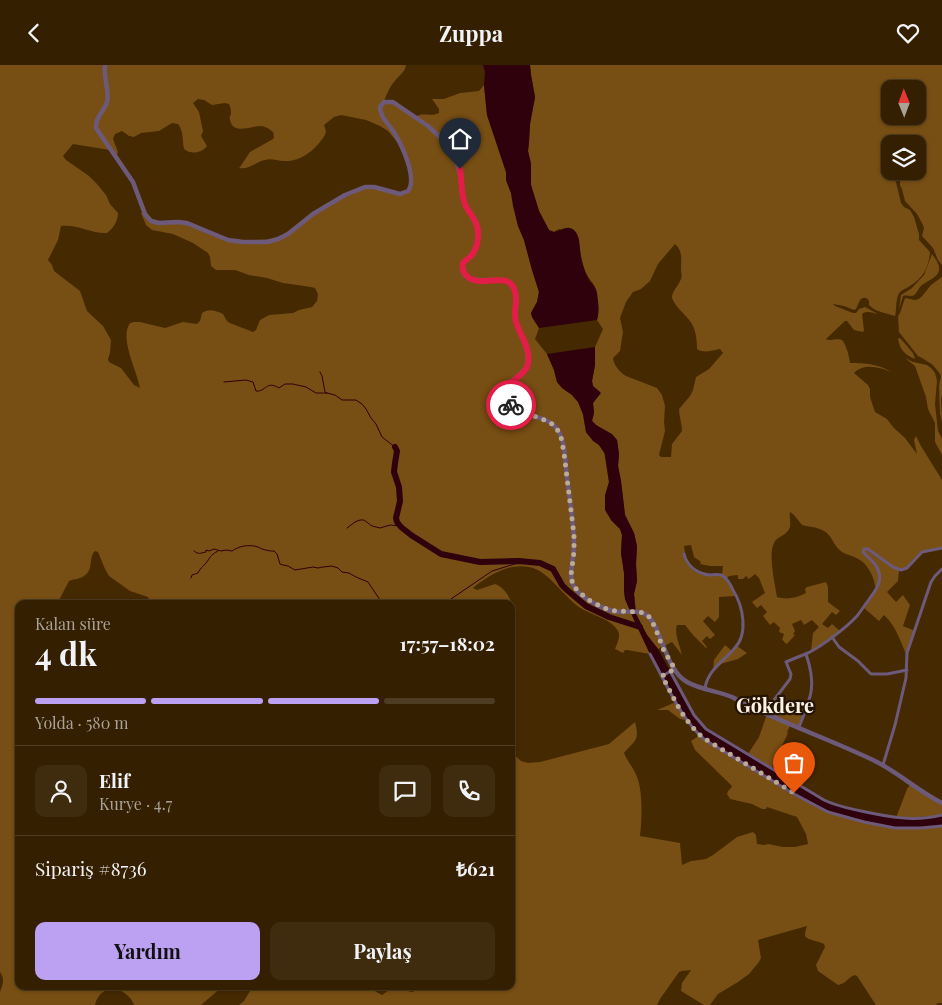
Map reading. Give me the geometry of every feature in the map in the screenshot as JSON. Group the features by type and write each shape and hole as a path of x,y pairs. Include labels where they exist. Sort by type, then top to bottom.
{"street":[{"path":"105,65 104,77 107,99 104,108 96,119 96,128 133,182 148,219 155,223 187,223 228,240 267,242 278,239 313,214 345,195 365,187 374,187 400,194 408,191 411,185 410,172 399,141 380,113 380,107 384,102 390,101 399,106 442,139 451,151 460,169 465,205 478,228 478,243 472,254 463,263 463,270 467,277 475,280 505,281 512,285 515,291 516,321 525,343 528,362 524,371 507,385 504,391 505,397 515,408 550,422 557,429 561,437 574,535 571,575 573,586 587,599 604,608 615,611 640,612 648,615 668,658 671,671 694,715 706,729 824,800 841,807 908,819 942,815"},
{"path":"767,713 774,700 790,681 791,673 786,662 806,654 832,637 857,616 878,586 880,579 878,568 864,553 864,549 867,549 897,569 902,570 909,566 922,552 942,548"},
{"path":"684,554 688,564 695,569 708,575 722,575 726,579 734,591 742,619 743,628 740,641 709,675 705,688"},
{"path":"883,765 895,725 907,670 907,653 934,575 942,569"},
{"path":"832,637 839,647 858,661 871,674 888,674 907,670"},
{"path":"650,654 686,720 695,731 820,809 895,828 908,829 942,825"},
{"path":"800,727 809,701 812,685 806,654"},
{"path":"671,671 685,681 727,695 752,708 800,727 883,765 942,803"},
{"path":"663,675 671,671"}],"shaded area":[{"path":"0,65 406,65 384,101 389,101 415,117 439,113 439,109 432,99 444,99 460,93 479,91 484,85 487,115 506,172 506,180 511,193 518,226 539,292 537,302 531,313 539,328 535,339 547,354 557,382 578,402 583,414 586,432 604,452 609,482 607,490 611,520 620,529 622,535 621,553 625,599 650,654 627,650 623,653 615,649 619,635 615,627 579,607 543,573 529,567 521,566 499,571 473,588 477,590 495,584 505,591 510,600 149,600 148,597 130,591 109,576 98,552 95,551 89,571 81,578 69,581 59,600 15,600 15,990 108,990 102,993 95,1005 0,1005 3,977 0,972","holes":["198,99 212,105 229,104 231,111 230,120 235,128 244,129 262,126 273,132 273,139 250,152 239,168 246,168 267,159 291,161 303,157 313,150 325,135 324,125 334,117 341,115 366,120 380,126 388,131 403,149 411,179 408,191 395,193 365,187 345,195 305,219 278,239 234,241 178,222 151,221 144,212 141,213 146,225 152,230 173,234 193,243 208,253 211,266 216,270 235,270 283,283 311,287 315,288 318,294 317,301 312,307 293,313 269,315 260,320 256,330 253,332 230,323 223,314 213,311 202,313 197,324 183,322 165,328 140,322 130,323 126,337 140,388 134,385 121,368 109,362 111,340 103,326 87,311 80,291 54,271 48,260 58,240 61,226 73,226 107,233 115,225 118,216 118,213 97,184 63,156 73,144 110,150 116,158 118,152 113,139 115,134 122,131 134,137 141,133 159,131 172,123 178,124 180,127 184,149 193,153 199,152 207,146 201,136 203,131 199,112 193,103"]},
{"path":"483,65 530,65 535,97 528,151 531,164 531,185 539,211 549,230 554,232 570,228 577,234 584,269 597,293 599,310 597,320 539,328 532,317 531,313 537,302 539,292 518,226 511,193 506,180 506,172 487,115"},
{"path":"530,65 942,65 942,265 933,248 922,236 923,225 917,214 905,201 900,185 900,180 926,180 926,135 881,135 881,180 894,180 896,182 901,203 910,210 914,217 919,240 930,252 927,267 922,276 900,292 897,297 895,316 874,309 865,298 860,300 854,310 833,304 853,313 865,307 878,314 868,312 862,314 863,332 854,330 845,321 826,339 839,339 843,341 850,363 872,364 891,372 877,367 867,367 854,373 868,385 875,412 887,419 917,454 914,440 916,436 942,480 942,548 925,551 909,566 899,570 898,581 887,592 896,602 903,595 910,605 903,626 915,631 907,656 888,619 884,615 879,621 864,608 876,590 869,569 858,559 839,550 827,533 802,525 790,512 789,530 775,541 772,548 772,570 777,597 799,596 806,593 805,589 807,587 826,582 828,602 840,611 836,615 832,612 822,624 828,628 832,624 840,631 811,651 813,633 819,627 812,620 804,625 801,620 792,624 795,631 793,634 795,635 787,644 784,642 782,640 784,634 779,632 780,628 774,622 770,625 763,616 767,612 761,605 757,608 752,602 765,593 759,578 755,574 749,579 746,576 743,579 738,579 738,575 729,576 726,579 736,596 719,597 719,617 715,622 708,616 703,621 715,635 710,639 707,636 702,641 706,648 685,625 677,625 676,628 682,655 672,642 658,649 647,635 636,614 634,594 637,581 637,546 634,533 625,515 618,466 617,440 592,421 594,414 593,403 600,392 593,386 592,381 595,365 595,347 603,329 597,320 598,303 595,288 585,270 578,237 559,229 554,232 549,230 539,211 531,185 531,164 528,151 535,97","holes":["675,244 680,252 682,276 672,298 694,327 697,349 706,351 720,349 723,353 709,369 696,377 690,396 679,409 682,431 672,444 671,457 661,457 659,455 665,431 665,406 662,395 657,388 626,376 616,366 613,358 620,351 623,332 620,318 626,302 633,292 641,289 650,281 658,264","691,545 694,557 701,562 700,564 723,566 722,575 707,573 691,565 685,554 684,546"]},
{"path":"932,254 939,266 939,271 932,279 922,285 915,294 903,296 899,309 901,295 912,288 924,275"},
{"path":"942,277 942,422 940,414 940,374 933,365 918,356 899,332 898,316 905,298 919,299 931,285"},
{"path":"899,338 913,353 915,359 904,352 900,346"},
{"path":"595,347 595,365 592,381 593,386 601,393 593,403 592,421 612,434 617,440 618,466 625,515 634,533 637,546 637,581 634,594 636,614 647,635 658,649 694,715 702,725 831,804 896,818 942,816 942,826 895,828 828,812 705,740 690,726 650,654 625,599 621,553 622,535 620,529 605,510 605,495 609,482 605,454 586,432 583,414 578,402 557,382 547,354"},
{"path":"905,358 927,365 935,373 937,381 935,404 938,431 942,439 942,455 935,442 935,423 928,409 926,397 915,366"},
{"path":"725,645 732,651 737,646 747,653 738,659 717,665 713,671 714,660"},
{"path":"774,700 806,710 799,727 791,724 771,769 748,754 759,737"},
{"path":"676,702 686,720 680,719 668,710 657,710"},
{"path":"635,722 636,740 624,753 639,783 642,806 640,836 680,843 682,865 691,861 706,859 737,837 753,832 756,835 757,844 795,847 808,844 806,834 797,817 767,807 762,809 752,804 730,799 727,794 732,786 695,750 691,741 700,735 820,809 942,826 942,1003 936,1005 876,1005 857,976 855,975 838,985 818,971 816,965 825,947 824,944 806,937 807,926 758,940 761,958 759,962 749,974 718,994 710,1005 704,1005 681,991 682,983 691,970 679,972 657,1005 239,1005 244,1001 251,990 373,990 382,995 389,990 413,992 415,990 515,990 515,756 521,761 528,763 540,762 609,744"},
{"path":"911,783 942,803 942,816 896,818"},
{"path":"117,990 218,990 201,1005 134,1005 126,994"}],"waterway":[{"path":"320,372 325,392 335,395 342,400 356,400 362,404 376,424 382,437 395,447"},
{"path":"224,382 246,380 253,382 256,391 271,385 279,388 285,384 293,384 306,387 316,393 327,393"},
{"path":"395,447 397,451 394,472 399,487 400,501 396,518 401,527 411,535 441,554 480,562 519,561 540,563 553,569 562,585 586,606 609,617 640,627"},
{"path":"347,528 360,520 380,528 390,525 400,526"},
{"path":"194,551 197,553 214,549 232,551 241,547 251,546 274,551 280,564 295,570 332,566 368,582 380,600"},
{"path":"191,578 218,551"},
{"path":"450,600 492,571 530,561"}],"way so far":[{"path":"511,405 521,411 550,422 557,429 561,437 574,535 571,575 573,586 587,599 604,608 620,612 640,612 648,615 658,633 664,651 675,669 662,676 686,720 695,731 794,793"}],"district":[{"name":"Gökdere","path":"775,706"}],"route":[{"path":"460,169 463,199 478,228 478,243 472,254 463,263 463,270 467,277 475,280 509,282 514,288 516,295 516,321 525,343 528,362 524,371 507,385 504,391 505,397 511,405"}]}
